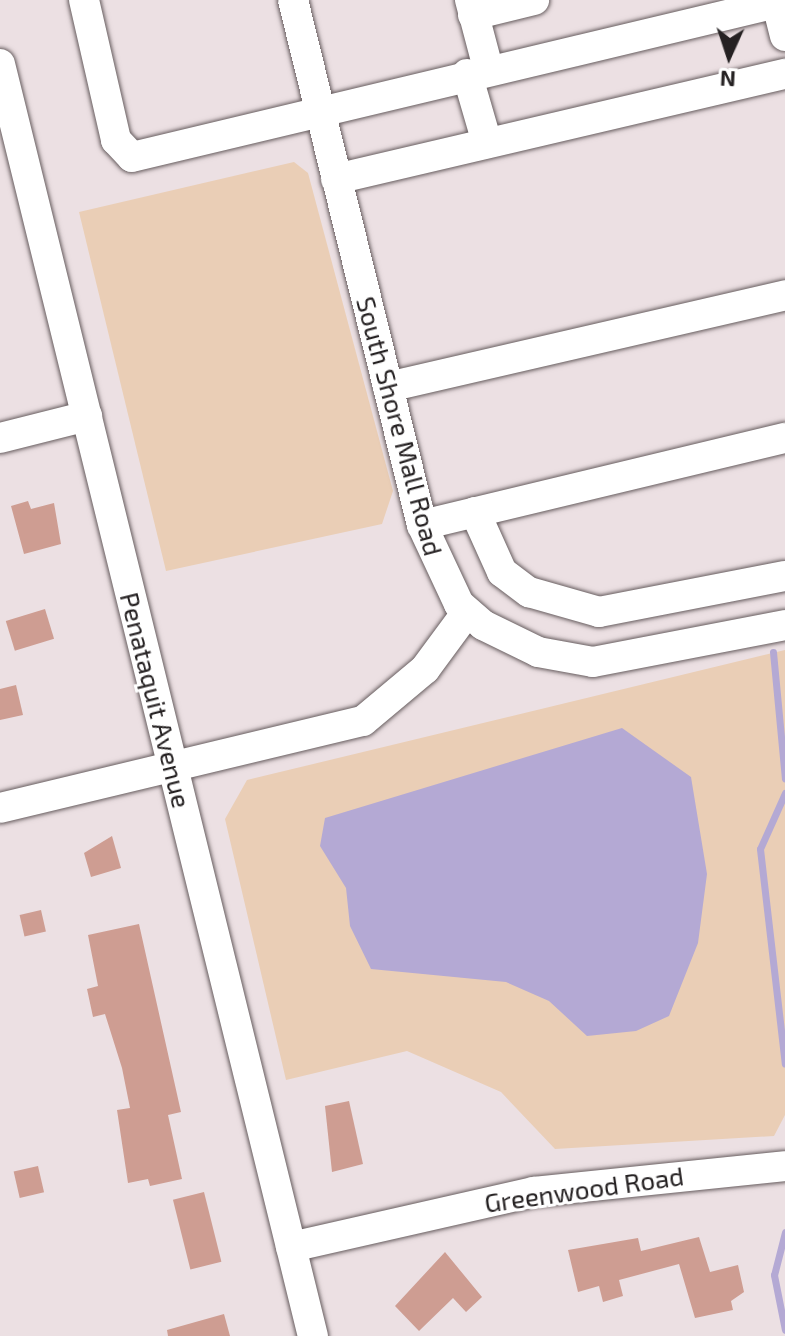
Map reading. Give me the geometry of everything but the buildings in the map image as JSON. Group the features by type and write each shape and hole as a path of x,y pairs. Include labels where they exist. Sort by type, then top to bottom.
{"street":[{"path":"84,0 123,153 132,157 320,113 477,71 777,2 785,36"},
{"name":"South Shore Mall Road","path":"293,0 422,525 449,591 467,612 538,652 593,662 785,625"},
{"path":"487,143 472,7 534,0"},
{"name":"Penataquit Avenue","path":"0,64 313,1336"},
{"path":"336,179 785,74"},
{"path":"388,387 785,295"},
{"path":"0,438 87,416"},
{"path":"422,525 785,438"},
{"path":"475,512 502,572 529,592 599,612 785,576"},
{"path":"0,808 363,721 425,669 467,612"},
{"name":"Greenwood Road","path":"291,1247 534,1192 785,1166"}],"shaded area":[{"path":"294,162 308,173 393,491 382,524 166,571 79,212"},
{"path":"785,650 785,1115 774,1136 555,1149 501,1092 407,1051 286,1080 225,819 247,780"},
{"path":"622,728 691,777 707,874 698,943 669,1016 636,1031 587,1036 549,1001 506,982 371,969 350,926 346,888 320,846 325,818"}],"waterway":[{"path":"773,652 785,778"},
{"path":"785,793 760,849 785,1064"},
{"path":"785,1232 774,1275 785,1330"}]}
